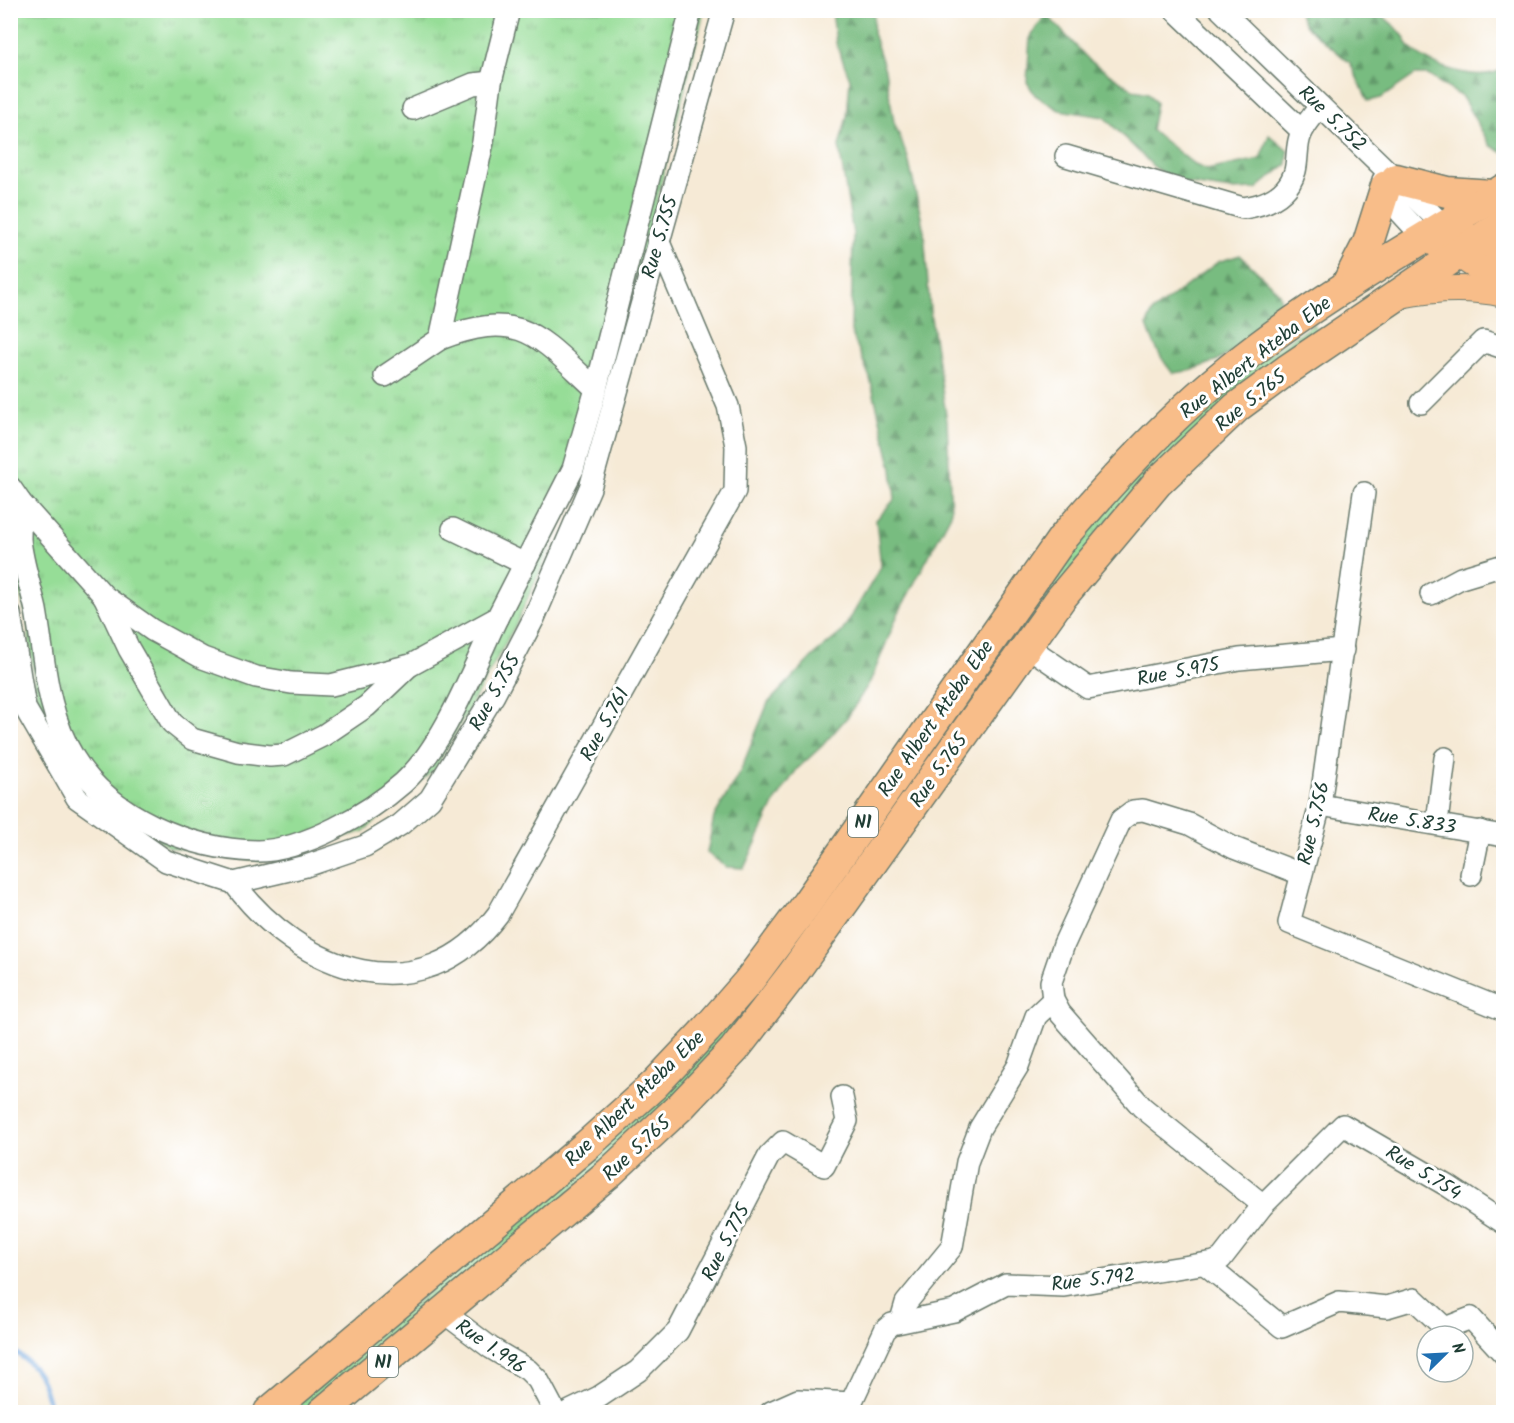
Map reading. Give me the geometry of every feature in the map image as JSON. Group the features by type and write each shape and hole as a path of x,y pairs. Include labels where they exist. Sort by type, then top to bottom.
{"highway":[{"path":"1346,287 1368,243 1391,183 1448,192 1498,192"},
{"name":"N1","path":"1434,232 1498,192"},
{"name":"N1","path":"1466,246 1503,223"},
{"name":"Rue Albert Ateba Ebe","path":"269,1413 499,1221 654,1085 748,982 807,903 1007,615 1062,539 1095,499 1186,407 1292,322 1434,232"},
{"name":"Rue 5.765","path":"443,1312 609,1173 681,1106 734,1050 792,975 1027,646 1104,544 1158,482 1237,407 1466,246"},
{"name":"N1","path":"323,1413 443,1312"}],"main road":[{"path":"1434,232 1466,246 1503,258"},
{"path":"1466,246 1503,285"},
{"path":"1394,297 1426,290 1464,288 1503,294"}],"street":[{"path":"440,339 483,141 491,82 509,10"},
{"path":"16,495 21,540 36,611 45,681 53,712 74,758 97,787 114,802 173,835 258,851 316,836 360,815 404,782 427,754 456,706 497,618 573,469 596,389 691,10"},
{"name":"Rue 5.755","path":"234,883 306,866 365,846 400,825 430,799 449,770 534,618 590,488 724,10"},
{"path":"1175,10 1302,131"},
{"name":"Rue 5.752","path":"1221,10 1375,159 1391,183"},
{"path":"413,109 473,84 491,82"},
{"path":"1066,156 1243,208 1272,201 1290,182 1302,131 1320,106"},
{"path":"1391,183 1434,232"},
{"name":"Rue 5.761","path":"234,883 250,905 273,927 298,945 320,958 367,971 412,973 451,959 484,932 498,914 735,491 736,446 728,406 658,240"},
{"path":"385,376 440,339 471,327 495,324 527,331 549,345 596,389"},
{"path":"1421,403 1484,341 1503,348"},
{"name":"Rue 5.756","path":"1364,493 1320,805 1289,923 1503,1010"},
{"path":"16,495 104,596 152,630 203,658 256,677 291,684 331,685 411,665"},
{"path":"453,529 525,564"},
{"path":"1431,594 1461,578 1503,564"},
{"path":"104,596 129,649 172,723 192,739 238,752 270,756 284,755 324,735 367,706 411,665 497,618"},
{"path":"10,614 25,708 76,798 154,855 234,883"},
{"name":"Rue 5.975","path":"1027,646 1088,688 1230,661 1343,650"},
{"path":"1437,822 1445,758"},
{"name":"Rue 5.833","path":"1320,805 1437,822 1503,836"},
{"path":"1263,1205 1142,1107 1071,1027 1053,1000 1051,982 1064,944 1126,814 1143,810 1189,824 1234,848 1301,874"},
{"path":"1471,874 1480,831"},
{"path":"771,1413 798,1400 851,1403 885,1330 901,1320 906,1303 952,1247 967,1162 980,1128 1018,1066 1036,1016 1053,1000"},
{"name":"Rue 5.775","path":"568,1413 599,1397 638,1371 678,1331 769,1156 783,1142 824,1166 847,1121 842,1097"},
{"name":"Rue 5.792","path":"901,1320 954,1311 1006,1284 1064,1286 1204,1264 1221,1259 1263,1205 1343,1125"},
{"name":"Rue 5.754","path":"1343,1125 1448,1185 1503,1223"},
{"path":"1204,1264 1282,1327 1339,1302 1387,1307 1414,1299 1445,1328 1471,1318 1503,1354"},
{"name":"Rue 1.996","path":"443,1312 491,1348 528,1370 538,1380 555,1413"}],"green space":[{"path":"10,11 704,11 648,236 574,495 516,624 435,769 364,831 260,861 168,847 86,789 37,701 27,620 10,555"},
{"path":"832,11 874,11 873,33 885,70 894,122 908,158 924,231 930,311 947,421 951,514 898,614 871,680 849,715 822,746 797,769 775,802 744,868 727,867 707,853 714,817 740,772 768,703 813,656 842,632 881,567 876,520 895,499 892,469 870,378 851,331 853,234 839,146 847,117 850,79 836,43"},
{"path":"1298,11 1377,11 1398,30 1410,48 1430,62 1469,74 1493,73 1503,69 1503,153 1490,145 1462,97 1428,75 1415,75 1381,98 1368,101 1350,63 1306,26"},
{"path":"1046,14 1090,61 1134,90 1148,93 1156,103 1151,130 1195,165 1207,170 1260,159 1269,135 1288,151 1287,164 1256,189 1231,190 1177,182 1154,167 1104,117 1059,110 1035,95 1027,82 1030,37"},
{"path":"1240,255 1279,293 1284,317 1232,353 1203,366 1173,373 1157,350 1147,325 1152,312 1218,262"},
{"path":"1314,324 1316,330 1312,335 1231,402 733,1040 627,1144 311,1412 286,1412 618,1132 1097,515 1240,374"}],"waterway":[{"path":"10,1349 28,1362 39,1375 51,1412"}]}
